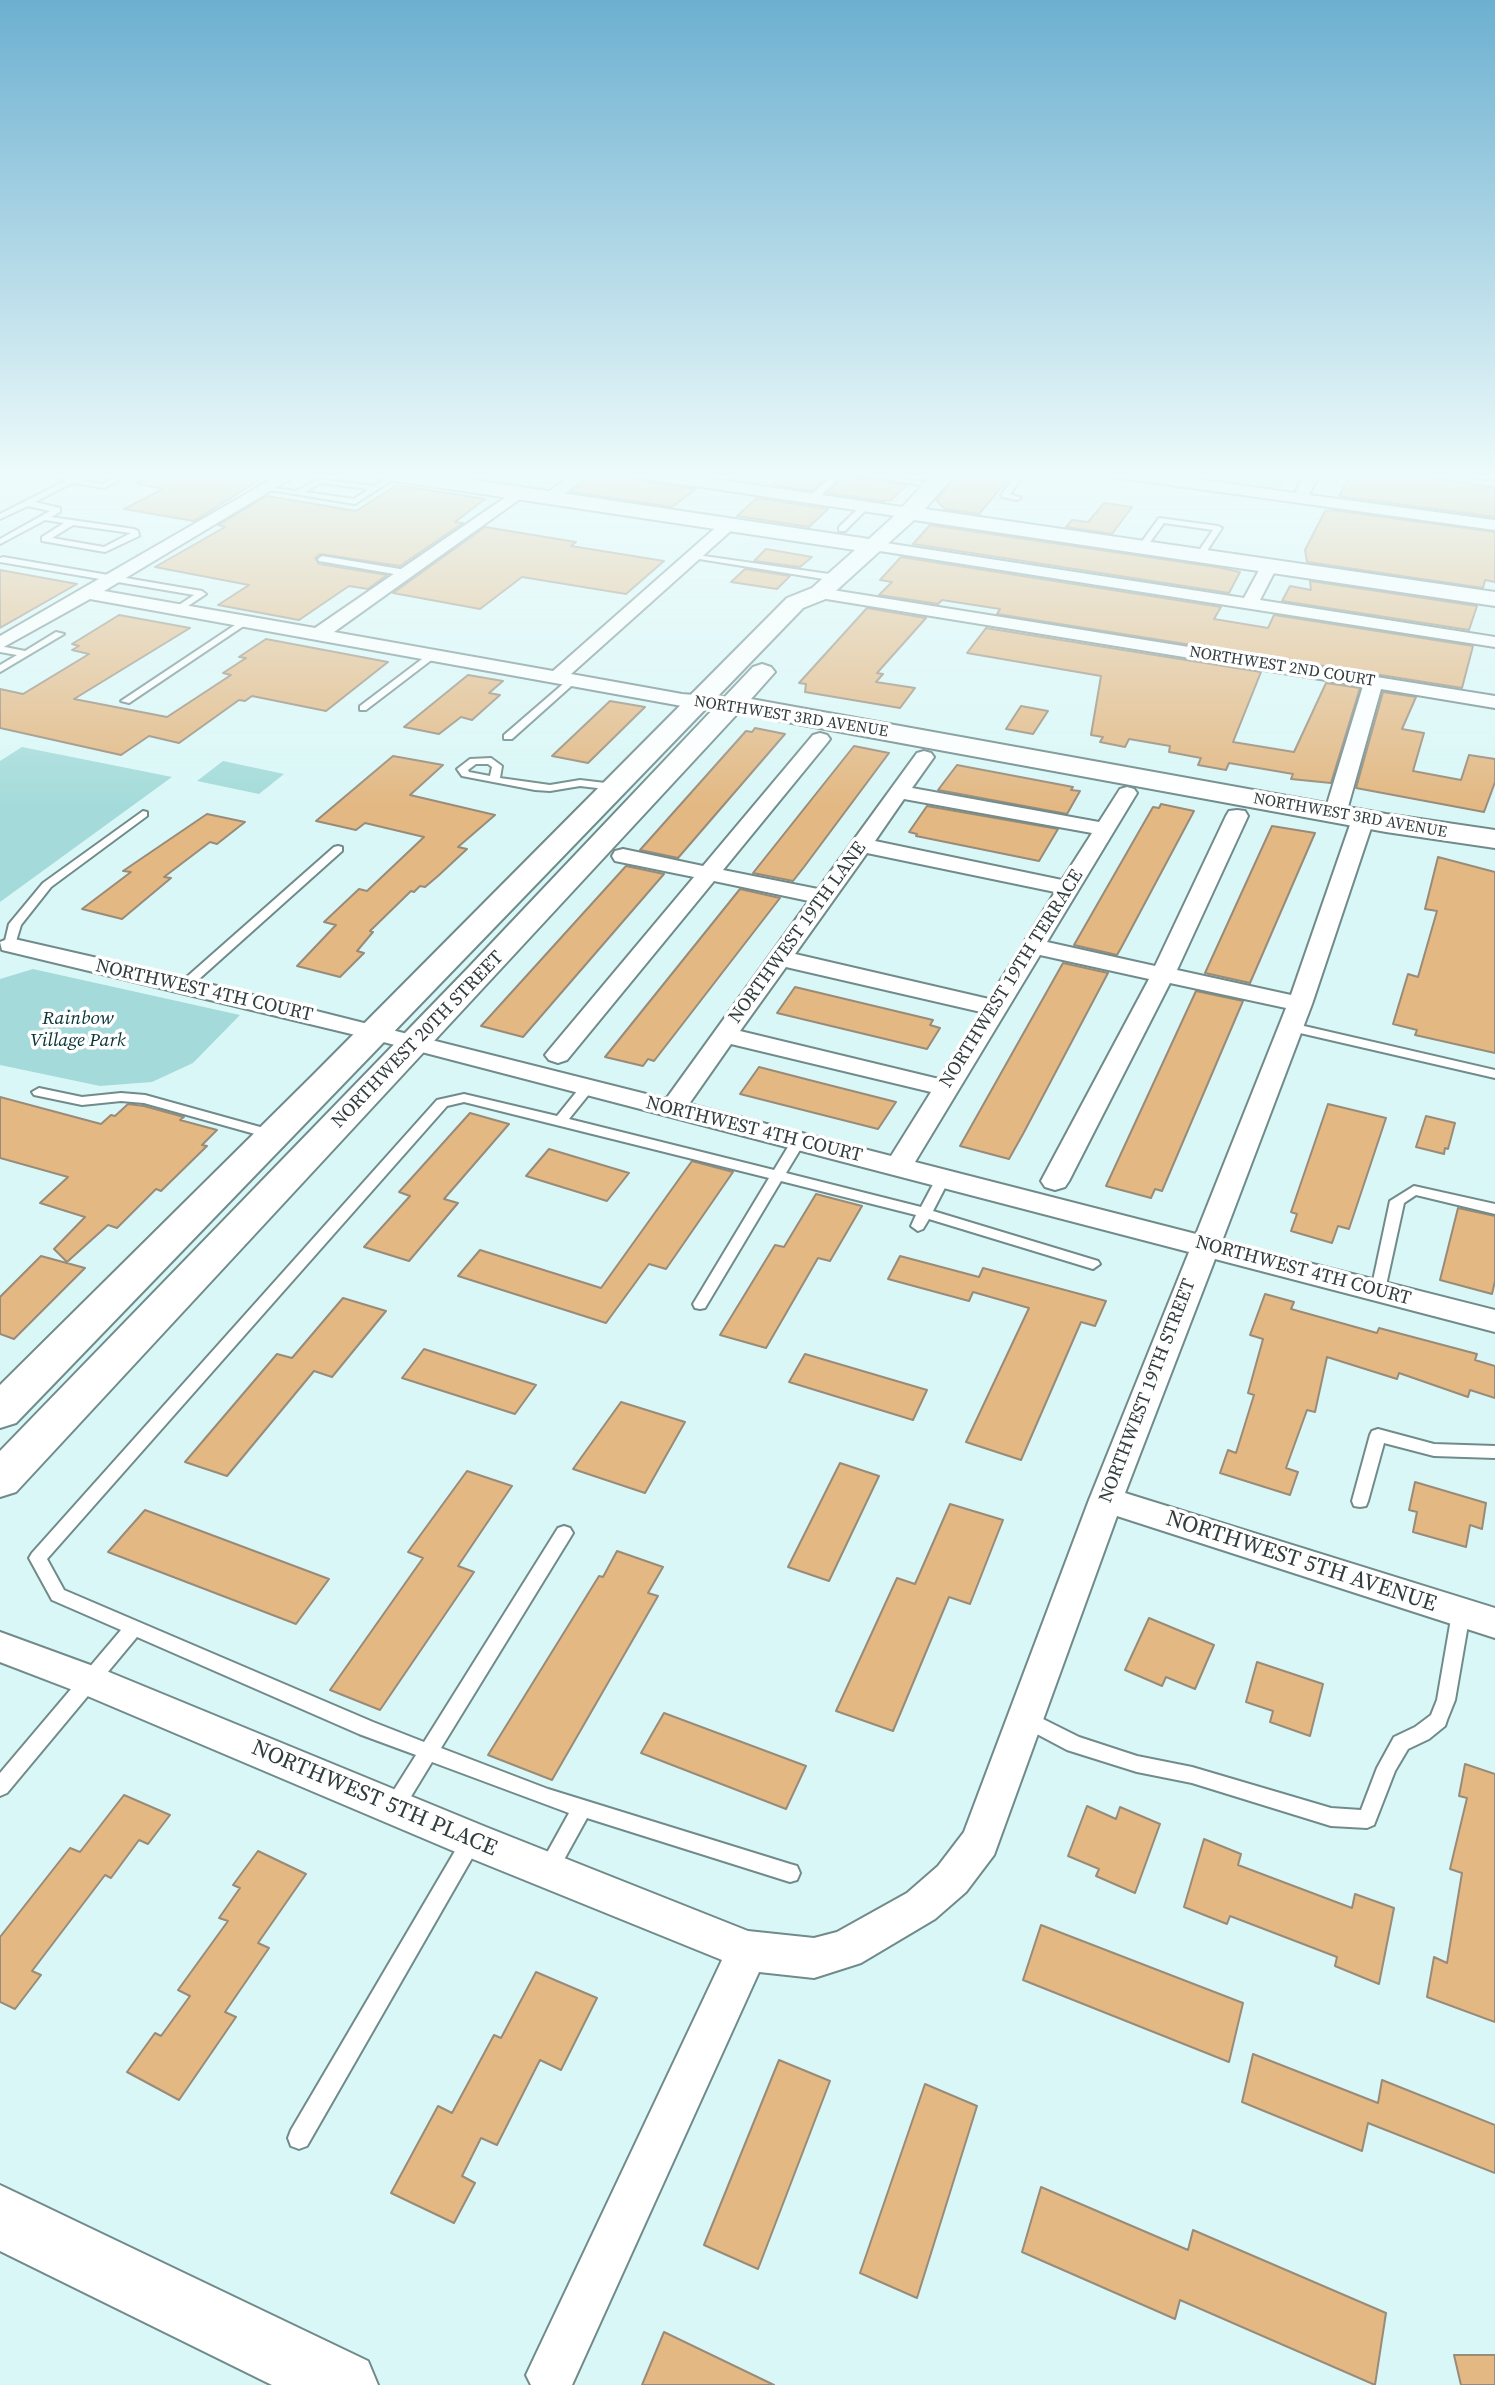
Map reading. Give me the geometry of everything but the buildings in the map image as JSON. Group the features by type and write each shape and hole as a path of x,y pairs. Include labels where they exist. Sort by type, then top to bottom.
{"main road":[{"path":"1391,583 1495,599"},
{"name":"NORTHWEST 20TH STREET","path":"0,1480 416,1043 787,646 823,607 828,585"},
{"name":"NORTHWEST 20TH STREET","path":"0,1412 795,603 828,585"},
{"name":"NORTHWEST 3RD AVENUE","path":"733,704 1363,819 1495,839"},
{"path":"0,2217 344,2385"}],"street":[{"path":"0,646 105,583"},
{"path":"319,634 392,583"},
{"path":"565,678 665,583"},
{"path":"1115,583 1495,642"},
{"path":"1249,604 1260,583"},
{"name":"NORTHWEST 2ND COURT","path":"828,585 1495,702"},
{"name":"NORTHWEST 3RD AVENUE","path":"88,593 698,701 733,704"},
{"path":"1335,814 1374,682"},
{"path":"558,1055 820,739"},
{"name":"NORTHWEST 19TH LANE","path":"672,1109 924,757"},
{"path":"899,792 1104,829"},
{"name":"NORTHWEST 19TH TERRACE","path":"898,1167 993,1007 1127,793"},
{"path":"1055,1181 1163,974 1237,816"},
{"name":"NORTHWEST 19TH STREET","path":"920,1906 952,1879 980,1842 1106,1500 1296,1016 1363,819"},
{"path":"861,845 1067,888"},
{"path":"623,856 824,897"},
{"name":"NORTHWEST 4TH COURT","path":"10,945 376,1032 1495,1321"},
{"path":"1031,946 1163,974 1296,1016"},
{"path":"780,958 993,1007"},
{"path":"724,1035 945,1087"},
{"name":"NORTHWEST 5TH AVENUE","path":"1106,1500 1495,1623"},
{"name":"NORTHWEST 5TH PLACE","path":"0,1647 91,1681 394,1808 748,1951 814,1958 846,1949 920,1906"},
{"path":"551,2375 748,1951"}],"lane":[{"path":"139,583 202,594 179,609"},
{"path":"820,583 828,585"},
{"path":"126,701 247,621"},
{"path":"0,669 59,634"},
{"path":"0,646 26,654"},
{"path":"363,708 433,655"},
{"path":"508,737 565,678"},
{"path":"495,780 550,788 580,783 614,787"},
{"path":"10,945 15,924 47,885 143,814"},
{"path":"185,985 338,849"},
{"path":"1296,1016 1495,1074"},
{"path":"560,1121 587,1088"},
{"path":"39,1092 82,1101 121,1097 145,1099 274,1136"},
{"path":"790,1873 547,1797 366,1728 58,1595 38,1558 442,1103 464,1098 560,1121 779,1176 922,1219 1093,1264"},
{"path":"700,1304 799,1140"},
{"path":"922,1219 943,1178"},
{"path":"1378,1290 1397,1201 1414,1190 1495,1209"},
{"path":"1360,1501 1378,1435 1434,1450 1495,1452"},
{"path":"394,1808 565,1533"},
{"path":"1025,1718 1074,1744 1137,1764 1192,1775 1331,1818 1367,1819 1387,1768 1401,1743 1422,1733 1438,1720 1446,1700 1461,1613"},
{"path":"0,1787 134,1628"},
{"path":"547,1870 582,1808"},
{"path":"299,2138 472,1840"}],"green space":[{"path":"22,747 172,777 0,902 0,761"},
{"path":"223,761 284,774 259,794 197,781"},
{"name":"Rainbow Village Park","path":"33,969 240,1015 193,1063 152,1082 100,1086 0,1065 0,979"}]}
